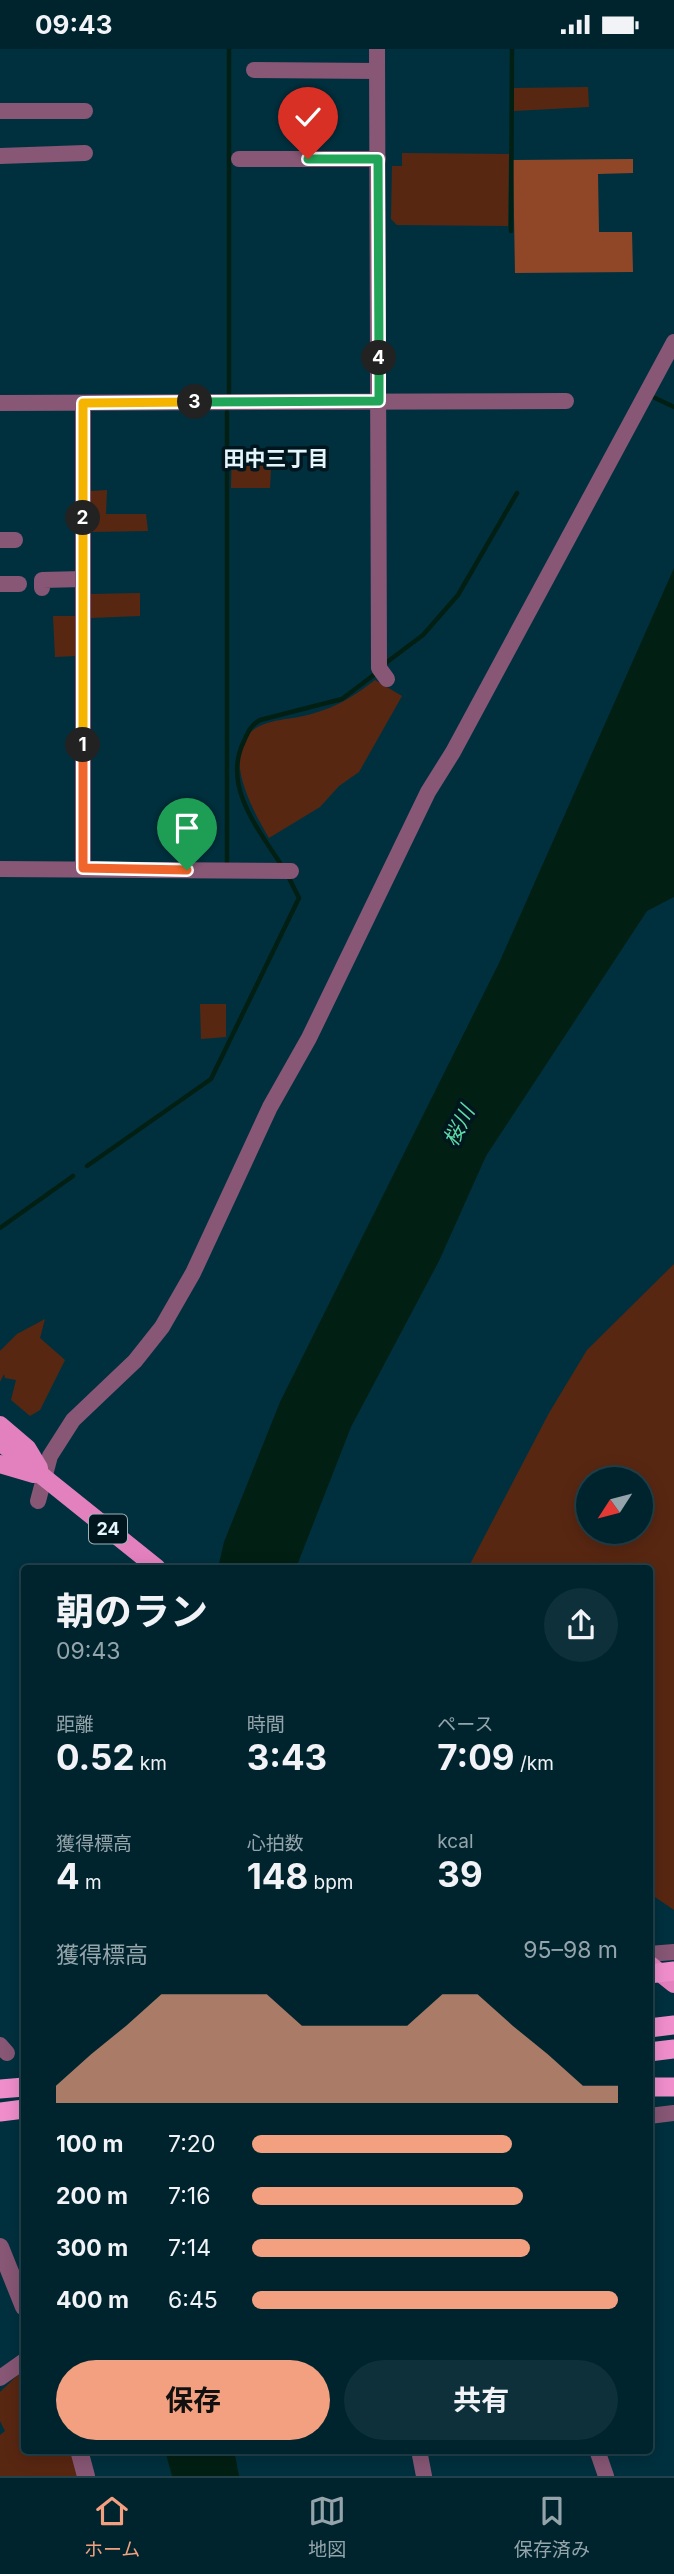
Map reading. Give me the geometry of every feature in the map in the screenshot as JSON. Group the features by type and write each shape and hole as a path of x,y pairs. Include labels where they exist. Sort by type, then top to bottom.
{"highway":[{"path":"653,2027 672,2025"},
{"path":"653,2052 674,2049"},
{"path":"0,2089 21,2087"},
{"path":"653,2087 674,2087"},
{"path":"0,2112 21,2109"}],"main road":[{"name":"24","path":"0,1425 27,1448 44,1478"},
{"name":"24","path":"0,1442 153,1565"},
{"name":"24","path":"0,1464 44,1478"}],"street":[{"path":"377,49 379,668 387,679"},
{"path":"254,70 377,71"},
{"path":"0,111 85,111"},
{"path":"0,156 85,153"},
{"path":"239,159 378,159"},
{"path":"38,1501 50,1456 73,1420 142,1353 162,1327 187,1284 270,1107 309,1038 428,792 472,717 674,342"},
{"path":"0,403 566,401"},
{"path":"83,403 83,868"},
{"path":"42,588 42,580 83,579"},
{"path":"0,584 19,584"},
{"path":"0,869 291,871"},
{"path":"653,1954 674,1952"},
{"path":"653,2116 674,2113"},
{"path":"0,2247 21,2300"},
{"path":"0,2378 21,2363"},
{"path":"80,2454 86,2476"},
{"path":"420,2454 424,2476"},
{"path":"598,2454 606,2476"}],"shaded area":[{"path":"588,87 589,107 514,111 514,88"},
{"path":"402,153 509,154 508,226 397,225 391,219 392,166 402,166"},
{"path":"633,159 633,173 598,174 599,232 632,232 633,272 515,273 513,160"},
{"path":"232,451 272,451 270,488 231,488"},
{"path":"107,490 106,514 146,514 148,531 91,532 91,491"},
{"path":"140,593 140,616 91,618 91,594"},
{"path":"53,616 77,616 76,656 55,657"},
{"path":"375,680 402,696 359,772 339,786 320,807 269,838 247,795 242,779 239,762 241,747 248,734 267,723 330,708"},
{"path":"200,1004 226,1004 226,1037 201,1039"},
{"path":"674,1264 674,1910 653,1896 653,1565 470,1565 549,1413 587,1350"},
{"path":"45,1319 40,1338 65,1360 40,1410 30,1416 11,1400 16,1380 5,1378 4,1374 0,1382 0,1351 17,1334"},
{"path":"21,2372 21,2454 75,2454 81,2476 0,2476 0,2435 5,2431 0,2421 0,2392"}],"water":[{"name":"桜川","path":"674,568 674,897 647,911 486,1156 439,1261 351,1427 297,1565 219,1565 224,1542 280,1402 499,963"},
{"path":"166,2454 235,2454 239,2476 172,2476"}],"waterway":[{"path":"229,49 229,393"},
{"path":"511,231 512,49"},
{"path":"655,398 674,407"},
{"path":"227,412 227,863"},
{"path":"383,665 423,635 458,595 517,493"},
{"path":"280,863 253,820 240,789 238,757 247,735 252,726 260,720 342,699 375,674"},
{"path":"87,1166 211,1079 299,898 289,878"},
{"path":"0,1228 73,1176"}],"district":[{"name":"田中三丁目","path":"276,459"}],"route":[{"path":"187,870 83,868 83,403 379,401 378,159 308,159"}]}
